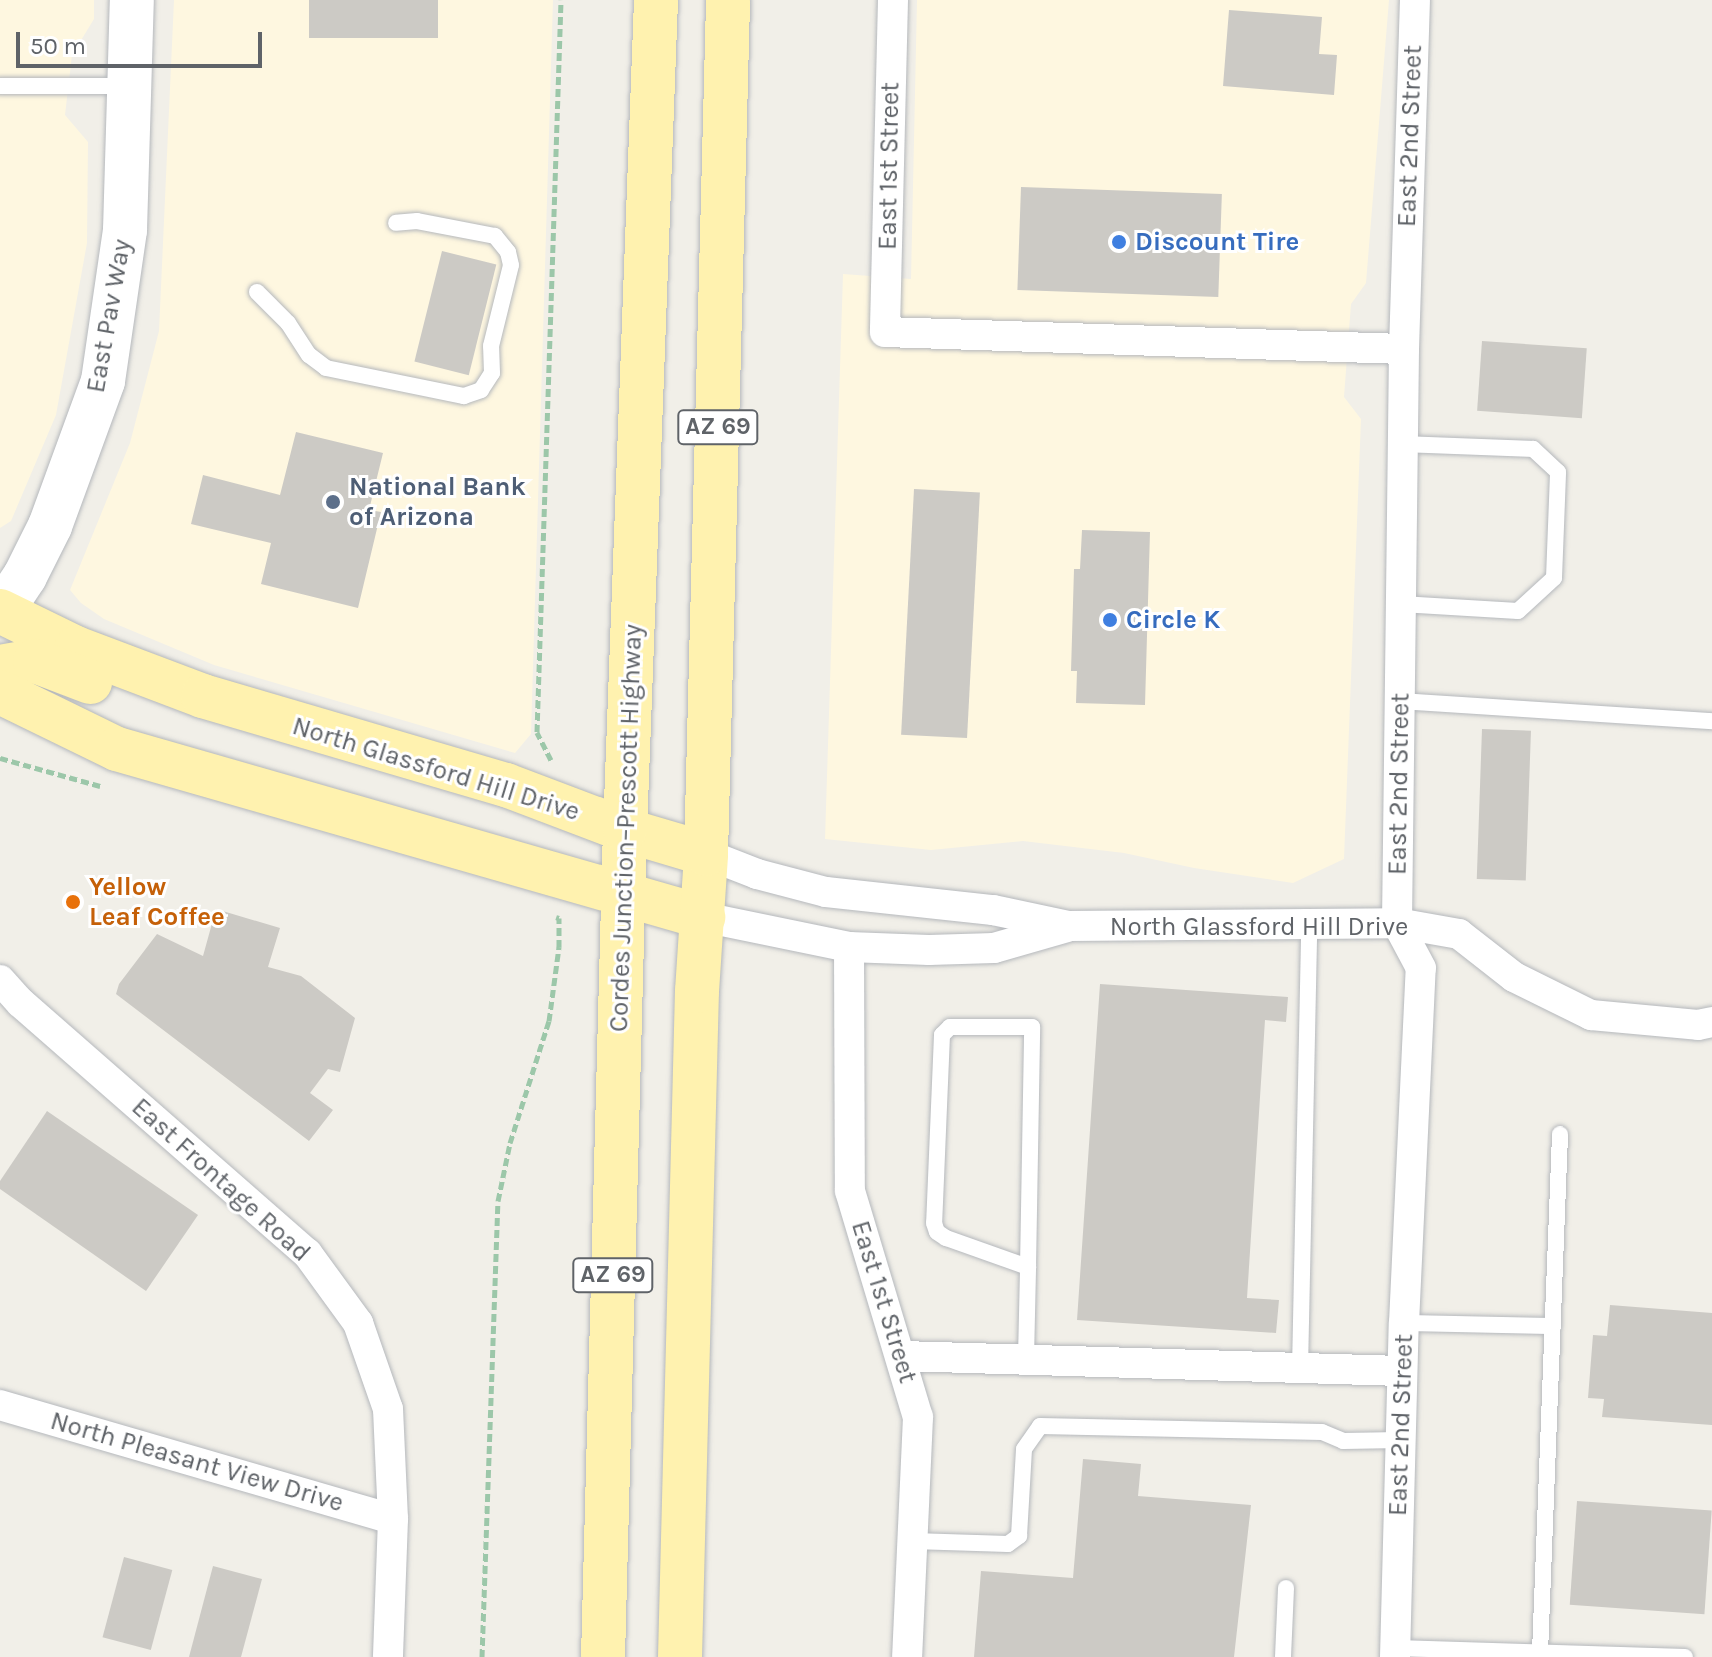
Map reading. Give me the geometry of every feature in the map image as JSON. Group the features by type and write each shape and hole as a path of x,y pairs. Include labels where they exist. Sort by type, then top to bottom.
{"main road":[{"name":"Cordes Junction–Prescott Highway","path":"603,1657 623,892 656,0"},
{"name":"AZ 69","path":"680,1657 697,991 706,854 728,0"},
{"path":"721,206 755,68 756,0"},
{"name":"North Glassford Hill Drive","path":"0,611 76,648 203,696 506,785 625,830 706,854"},
{"path":"0,667 35,661 146,706 203,696"},
{"name":"North Glassford Hill Drive","path":"0,692 117,749 703,917"}],"street":[{"name":"East Pav Way","path":"0,611 25,576 50,526 103,381 125,230 132,0"},
{"name":"East 1st Street","path":"893,0 885,332 1404,349"},
{"name":"East 2nd Street","path":"1395,1652 1402,1371 1421,968 1397,923 1404,349 1415,0"},
{"name":"North Glassford Hill Drive","path":"706,854 757,874 826,892 993,910 1069,926 1397,923 1459,934 1514,977 1591,1015 1698,1025 1712,1022"},
{"name":"North Glassford Hill Drive","path":"703,917 849,947 994,948 1069,926"},
{"name":"East 1st Street","path":"849,947 850,1191 918,1417 907,1657"},
{"name":"East Frontage Road","path":"0,980 21,1003 307,1253 358,1323 388,1409 393,1519 388,1657"},
{"path":"902,1356 1402,1371"},
{"name":"North Pleasant View Drive","path":"0,1405 393,1519"}],"lane":[{"path":"0,86 129,85"},
{"path":"257,292 288,323 309,355 326,368 464,396 481,390 492,373 491,346 511,265 508,252 495,236 417,221 396,223"},
{"path":"1401,604 1518,611 1554,578 1558,472 1533,449 1403,444"},
{"path":"1400,701 1712,721"},
{"path":"1300,1369 1309,924"},
{"path":"1026,1358 1028,1267 1032,1027 950,1027 942,1035 934,1223 937,1232 946,1238 1028,1267"},
{"path":"1540,1653 1560,1134"},
{"path":"1404,1323 1553,1326"},
{"path":"913,1541 1008,1544 1019,1536 1024,1449 1040,1426 1322,1432 1343,1441 1400,1440"},
{"path":"1283,1657 1286,1588"},
{"path":"1395,1652 1685,1657"}],"path":[{"path":"552,761 537,732 561,0"},
{"path":"482,1657 498,1201 510,1143 549,1021 559,947 559,918"}],"shaded area":[{"path":"0,0 94,0 94,19 72,55 65,115 88,142 87,243 56,415 11,521 0,528"},
{"path":"174,0 553,0 531,734 515,753 214,665 104,619 81,603 70,590 130,443 159,331"},
{"path":"917,0 1389,0 1366,283 1351,304 1344,397 1361,419 1344,859 1293,883 1194,868 1124,853 1023,841 931,850 825,839 843,274 911,279"}],"building":[{"path":"309,0 438,0 438,38 309,38"},
{"path":"1229,10 1322,17 1319,54 1337,55 1334,95 1223,86"},
{"name":"Discount Tire","path":"1021,187 1222,194 1218,297 1017,290"},
{"path":"442,251 496,265 469,375 414,362"},
{"path":"1482,341 1587,348 1582,418 1477,411"},
{"path":"296,432 383,453 369,510 381,512 358,608 261,584 271,543 191,524 203,475 280,495"},
{"path":"914,489 980,492 967,738 901,735"},
{"name":"Circle K","path":"1082,530 1150,532 1145,705 1076,703 1077,671 1071,671 1074,569 1080,569"},
{"path":"1482,729 1531,731 1526,881 1477,879"},
{"path":"216,909 280,928 268,967 301,976 355,1018 340,1072 328,1069 310,1093 333,1110 309,1141 116,994 119,984 157,934 203,956"},
{"path":"1100,984 1288,997 1286,1022 1265,1020 1247,1298 1279,1300 1276,1333 1077,1320"},
{"path":"47,1111 198,1215 146,1291 0,1189 0,1181"},
{"path":"1610,1305 1712,1313 1712,1425 1602,1417 1604,1399 1588,1398 1593,1335 1607,1336"},
{"path":"1083,1459 1141,1464 1138,1496 1251,1505 1234,1657 974,1657 981,1571 1073,1578"},
{"path":"1577,1501 1712,1510 1704,1614 1570,1605"},
{"path":"124,1557 172,1570 151,1650 103,1637"},
{"path":"213,1566 262,1579 241,1657 189,1657"}],"place":[{"name":"Discount Tire","path":"1119,242"},
{"name":"National Bank of Arizona","path":"333,502"},
{"name":"Circle K","path":"1110,620"},
{"name":"Yellow Leaf Coffee","path":"73,902"}]}
